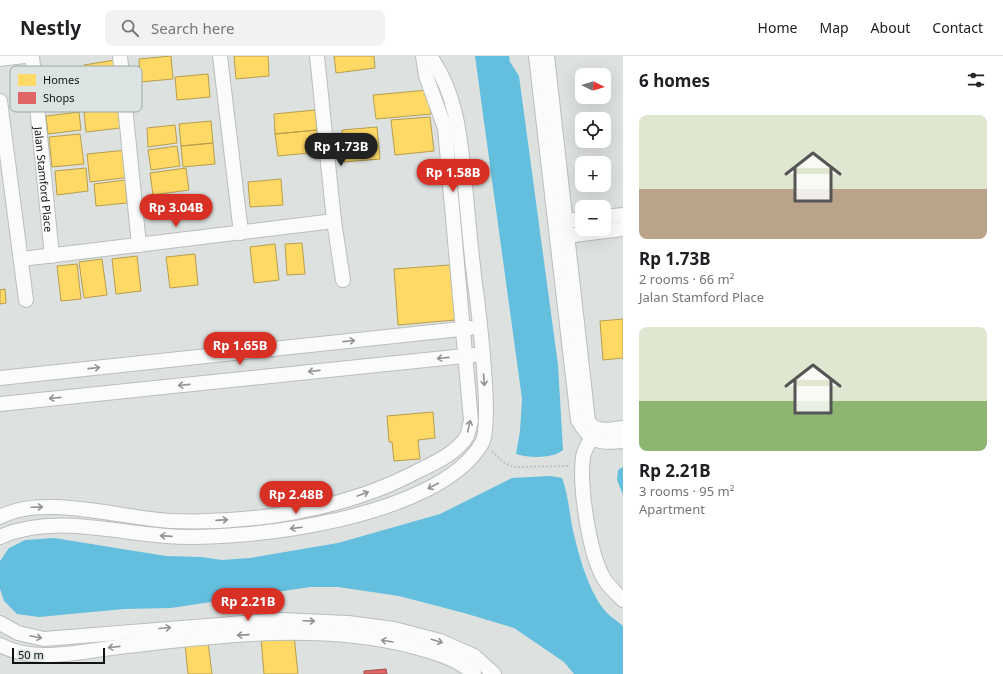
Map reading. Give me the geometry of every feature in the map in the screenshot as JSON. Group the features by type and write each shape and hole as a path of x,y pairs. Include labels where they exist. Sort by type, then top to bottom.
{"street":[{"path":"0,60 24,56"},
{"name":"Jalan Stamford Place","path":"32,56 33,66"},
{"path":"120,56 121,66"},
{"path":"220,56 241,233"},
{"path":"317,56 334,222 343,280"},
{"path":"0,516 9,512 32,507 59,507 173,521 211,521 254,518 339,503 398,481 454,451 467,436 471,421 464,356 445,128 426,76 423,56"},
{"path":"0,537 15,530 65,525 169,536 214,536 307,527 342,519 412,497 440,482 465,464 483,441 486,414 480,327 459,127 448,89 437,66 430,56"},
{"path":"536,56 560,221"},
{"path":"547,56 561,236 588,421 594,434 600,441 623,442"},
{"path":"0,101 22,259 26,300"},
{"name":"Jalan Stamford Place","path":"38,112 52,256"},
{"path":"126,112 139,245"},
{"path":"611,216 623,215"},
{"path":"560,221 575,220"},
{"path":"22,259 334,222"},
{"path":"561,236 623,229"},
{"path":"0,378 480,327"},
{"path":"0,404 482,354"},
{"path":"623,428 600,430 594,434 583,456 585,506 591,545 603,578 623,600"},
{"path":"0,623 18,633 44,639 281,620 348,623 394,629 440,641 474,656 494,674"},
{"path":"0,645 13,652 45,655 197,638 281,632 347,635 392,641 436,652 467,667 474,674"}],"path":[{"path":"483,441 503,462 512,467 583,466"}],"water":[{"path":"475,56 509,56 510,62 519,76 558,365 563,450 553,455 534,457 516,454 520,431 522,399"},
{"path":"623,467 623,495 617,480 618,470"},
{"path":"550,476 562,478 577,548 584,571 594,594 606,612 623,626 623,674 574,674 564,662 514,628 399,596 338,587 310,587 171,608 124,609 39,617 17,614 4,601 0,589 0,561 9,548 25,540 54,538 166,556 201,557 222,560 250,558 338,543 440,514 512,478"}],"building: Homes":[{"path":"171,56 173,79 142,82 142,66 139,66 139,59"},
{"path":"234,56 268,56 269,76 236,79"},
{"path":"334,56 374,56 375,68 336,73"},
{"path":"115,60 116,66 84,66"},
{"path":"208,74 210,97 177,100 175,77"},
{"path":"428,90 431,114 376,119 373,95"},
{"path":"315,110 317,130 275,134 274,114"},
{"path":"79,112 81,130 48,134 46,116"},
{"path":"84,112 118,112 120,128 86,132"},
{"path":"430,117 434,151 395,155 391,120"},
{"path":"211,121 213,143 181,146 179,124"},
{"path":"175,125 177,143 148,147 147,128"},
{"path":"377,127 380,159 344,162 342,130"},
{"path":"317,130 319,152 278,156 275,134"},
{"path":"80,134 84,164 52,167 49,137"},
{"path":"213,143 215,164 183,167 181,146"},
{"path":"177,146 180,166 151,170 148,150"},
{"path":"127,150 130,177 90,182 87,154"},
{"path":"86,168 88,191 57,195 55,171"},
{"path":"186,168 189,190 153,195 150,173"},
{"path":"281,179 283,205 250,207 248,182"},
{"path":"125,180 127,203 96,206 94,184"},
{"path":"302,243 305,274 287,275 285,244"},
{"path":"275,244 279,280 254,283 250,247"},
{"path":"195,254 198,285 170,288 166,257"},
{"path":"137,256 141,291 116,294 112,259"},
{"path":"102,259 107,295 84,298 79,262"},
{"path":"77,264 81,299 61,301 57,266"},
{"path":"450,265 455,320 398,325 394,269"},
{"path":"5,289 6,303 0,304 0,290"},
{"path":"623,319 623,358 603,360 600,321"},
{"path":"433,412 435,438 418,440 420,459 394,461 392,442 389,442 387,416"},
{"path":"294,635 298,674 264,674 261,638"},
{"path":"208,643 212,674 188,674 185,645"}],"building: Shops":[{"path":"386,669 387,674 364,674 364,671"}]}
